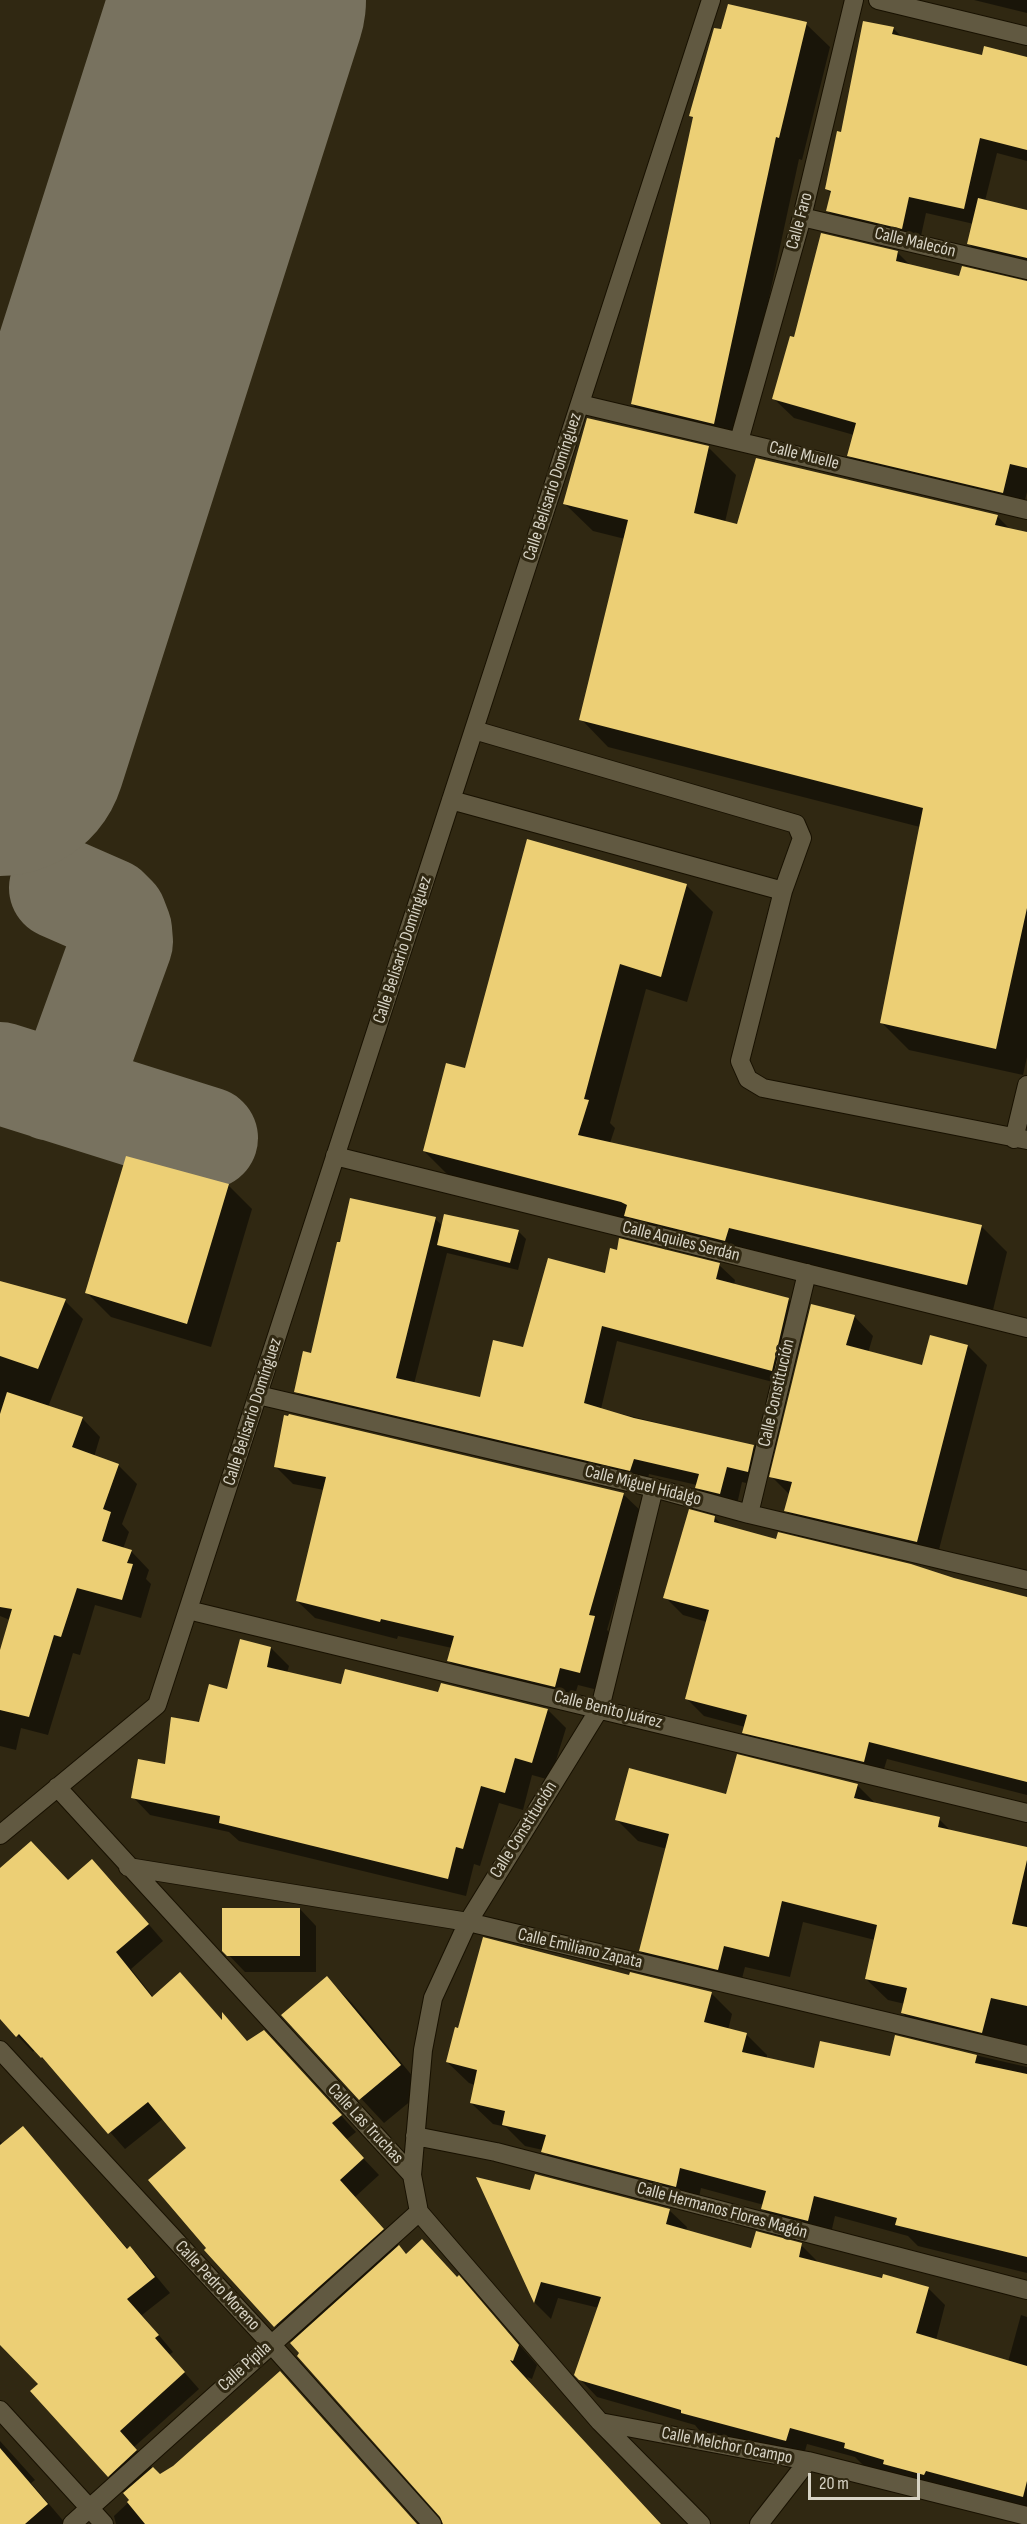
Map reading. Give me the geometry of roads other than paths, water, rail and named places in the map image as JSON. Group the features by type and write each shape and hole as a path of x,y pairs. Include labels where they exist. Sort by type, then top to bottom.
{"street":[{"name":"Calle Belisario Domínguez","path":"3,1830 157,1705 711,0"},
{"name":"Calle Faro","path":"739,441 802,217 854,0"},
{"path":"878,0 1027,36"},
{"name":"Calle Malecón","path":"802,217 1027,270"},
{"name":"Calle Muelle","path":"580,404 1027,510"},
{"path":"474,730 795,824 802,838 783,891 740,1061 748,1079 763,1088 1021,1140 1027,1085"},
{"path":"451,800 783,891"},
{"name":"Calle Aquiles Serdán","path":"335,1156 1027,1328"},
{"name":"Calle Constitución","path":"749,1514 807,1273"},
{"name":"Calle Miguel Hidalgo","path":"258,1395 654,1488 749,1514 1027,1580"},
{"name":"Calle Constitución","path":"412,2175 423,2050 433,1998 468,1922 600,1708 654,1488"},
{"name":"Calle Benito Juárez","path":"188,1610 1027,1813"},
{"name":"Calle Las Truchas","path":"57,1787 412,2175 419,2212"},
{"name":"Calle Emiliano Zapata","path":"128,1867 468,1922 1027,2055"},
{"name":"Calle Pedro Moreno","path":"0,2050 271,2344 432,2524"},
{"name":"Calle Hermanos Flores Magón","path":"415,2136 496,2152 1027,2290"},
{"path":"419,2212 600,2422 701,2524"},
{"name":"Calle Pípila","path":"72,2524 419,2212"},
{"path":"0,2410 104,2524"},
{"name":"Calle Melchor Ocampo","path":"600,2422 808,2461 1027,2516"},
{"path":"759,2524 808,2461"}]}
